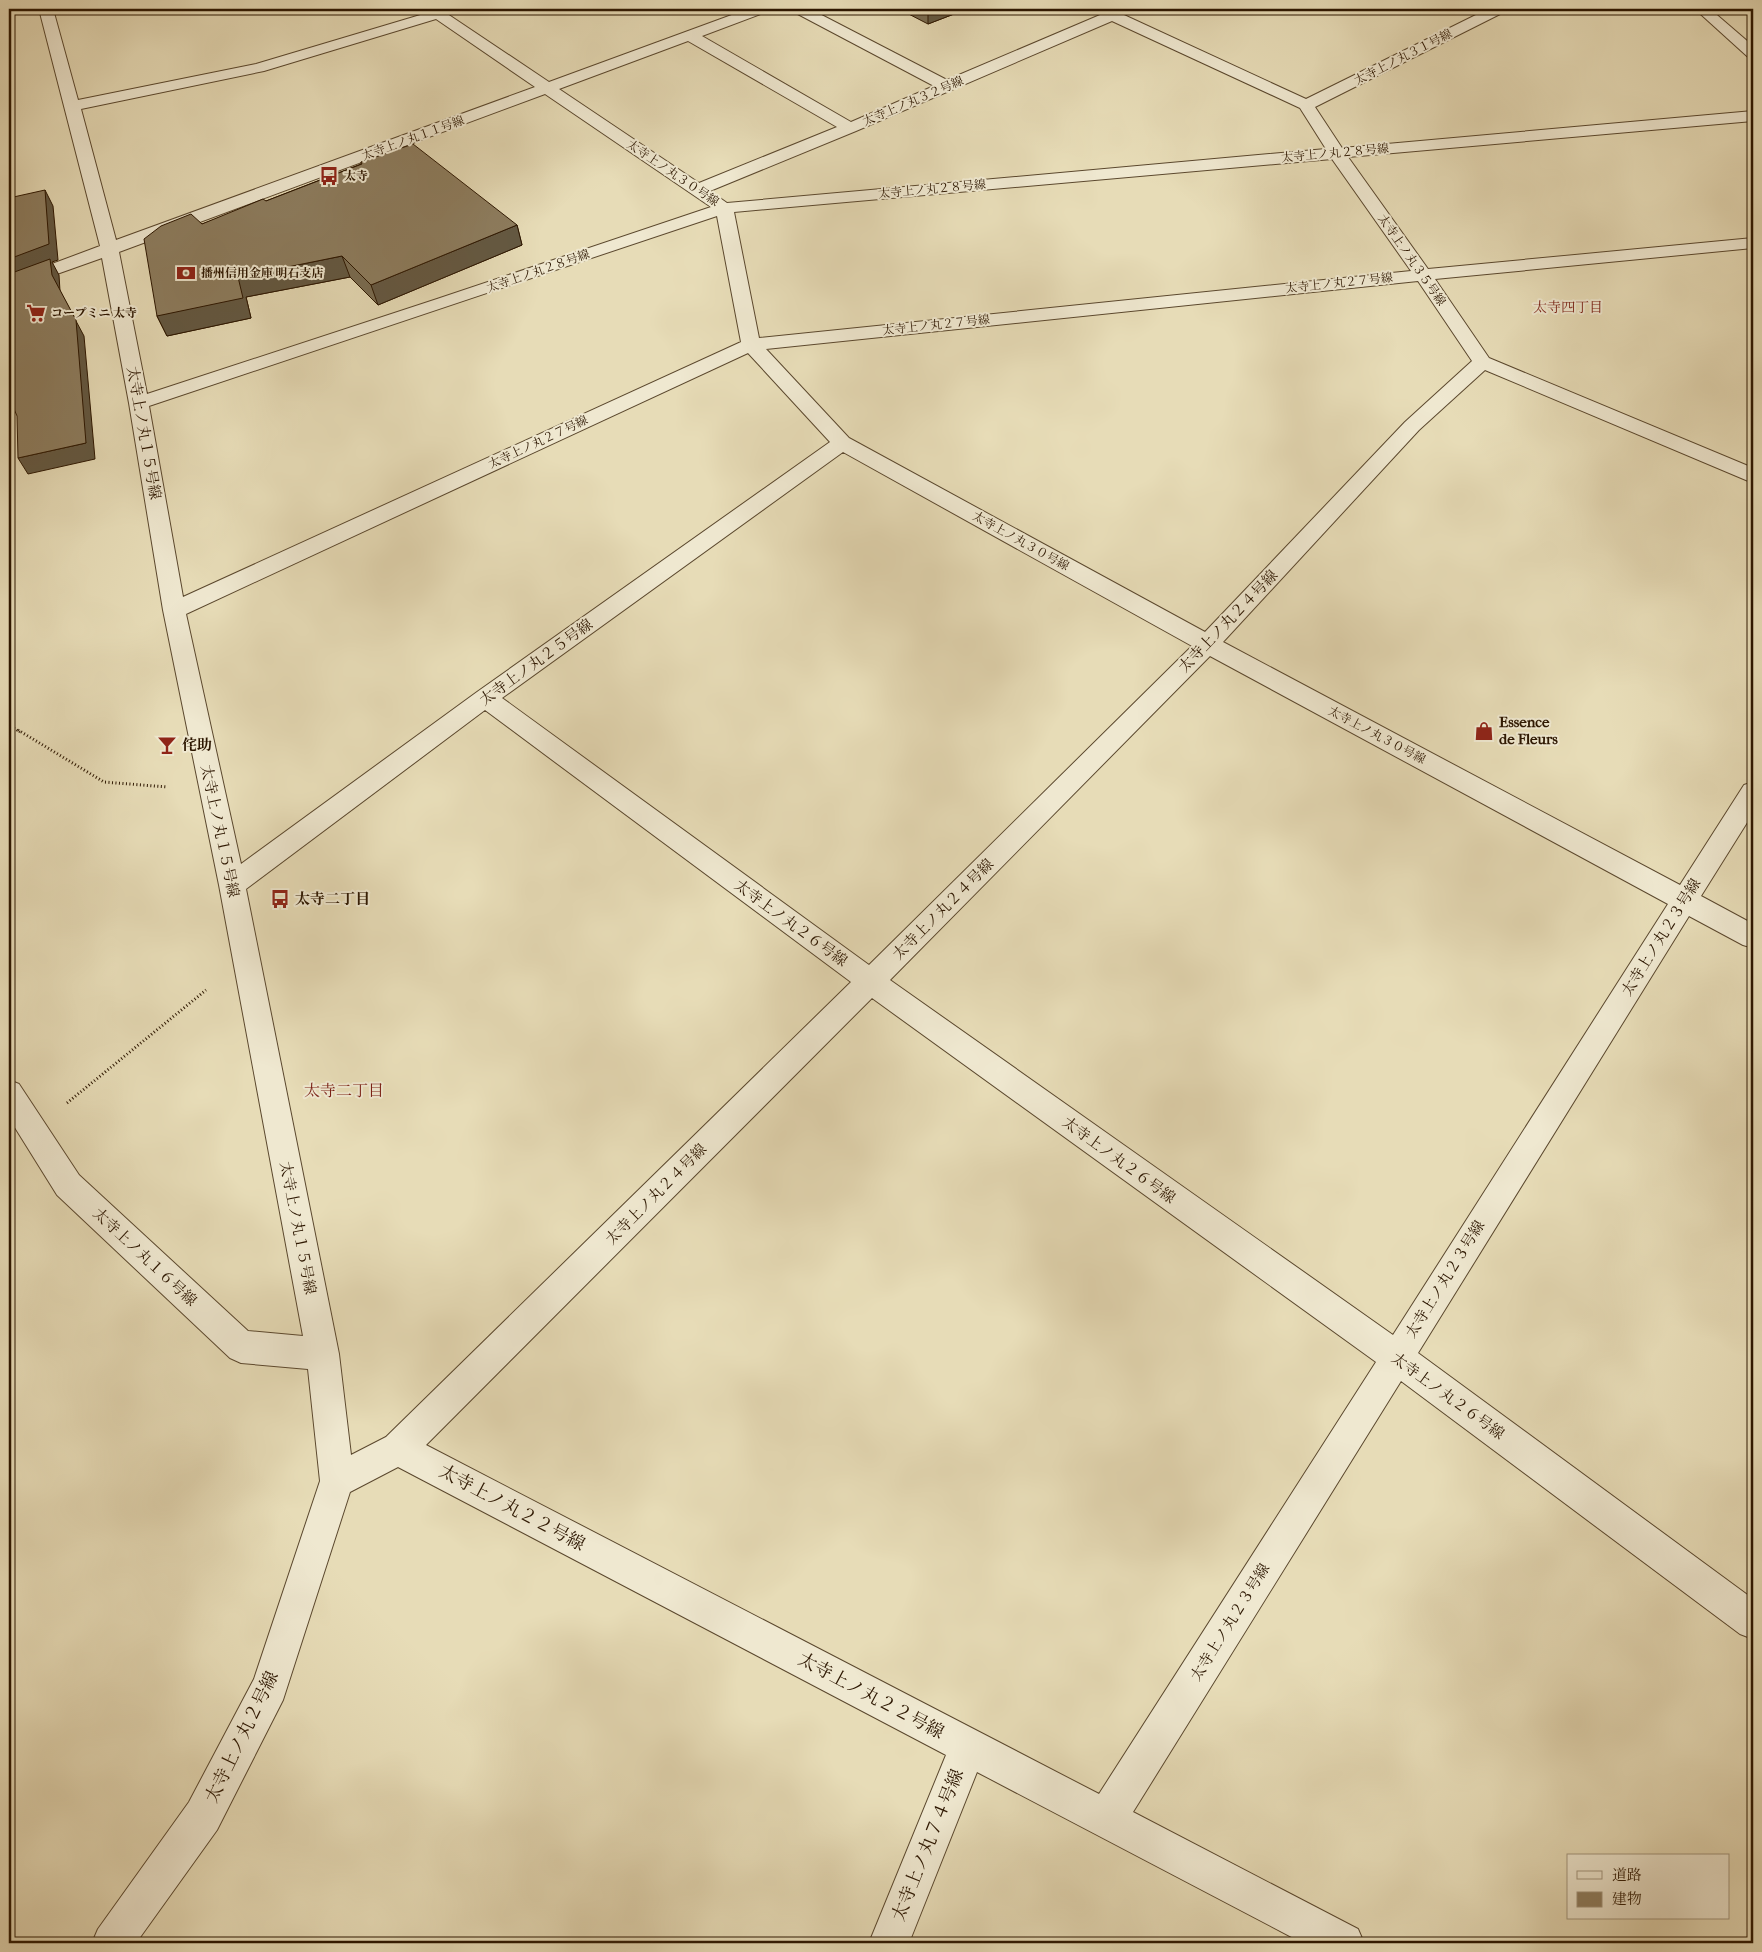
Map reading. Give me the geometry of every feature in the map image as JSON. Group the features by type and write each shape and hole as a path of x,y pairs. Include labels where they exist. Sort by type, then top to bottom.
{"street":[{"name":"太寺上ノ丸１５号線","path":"46,9 110,250 139,403 174,610 232,885 323,1354 337,1482"},
{"name":"太寺上ノ丸１１号線","path":"9,286 760,9"},
{"path":"799,9 946,86"},
{"name":"太寺上ノ丸３２号線","path":"698,190 850,128 946,86 1105,12 1128,9"},
{"name":"太寺上ノ丸３１号線","path":"1306,105 1499,9"},
{"path":"1702,9 1753,54"},
{"path":"72,106 259,68 434,11"},
{"name":"太寺上ノ丸３０号線","path":"434,11 724,208 751,345 842,443 1208,644 1753,937"},
{"path":"1105,12 1306,105"},
{"path":"689,35 850,128"},
{"name":"太寺上ノ丸３５号線","path":"1306,105 1336,152 1423,274 1482,362"},
{"name":"太寺上ノ丸２８号線","path":"139,403 444,303 724,208 1753,116"},
{"name":"太寺上ノ丸２７号線","path":"174,610 751,345 1423,274 1753,243"},
{"path":"1482,362 1753,476"},
{"name":"太寺上ノ丸２４号線","path":"337,1482 398,1449 1208,644 1412,426 1482,362"},
{"name":"太寺上ノ丸２５号線","path":"232,885 485,698 842,443"},
{"name":"太寺上ノ丸２６号線","path":"485,698 870,981 1396,1358 1753,1621"},
{"name":"太寺上ノ丸２３号線","path":"1106,1819 1753,792"},
{"name":"太寺上ノ丸１６号線","path":"9,1093 68,1185 241,1347 323,1354"},
{"name":"太寺上ノ丸２２号線","path":"398,1449 1344,1943"},
{"name":"太寺上ノ丸２号線","path":"112,1943 203,1816 270,1687 337,1482"},
{"name":"太寺上ノ丸７４号線","path":"889,1943 968,1746"}],"path":[{"path":"9,725 104,782 212,791"},
{"path":"33,1131 245,958"}],"building":[{"path":"413,144 517,225 371,285 342,256 238,277 243,298 157,316 144,239 161,226 191,214 202,224 263,199 266,201 362,164 361,162"},
{"path":"45,190 49,244 9,259 9,198"},
{"path":"50,259 52,275 76,320 86,443 18,458 17,416 9,397 9,274"}],"place":[{"name":"太寺","path":"329,176"},
{"name":"播州信用金庫 明石支店","path":"186,273"},
{"name":"コープミニ 太寺","path":"36,313"},
{"name":"Essence de Fleurs","path":"1484,731"},
{"name":"侘助","path":"167,745"},
{"name":"太寺二丁目","path":"280,899"}],"district":[{"name":"太寺四丁目","path":"1568,307"},
{"name":"太寺二丁目","path":"344,1090"}]}
